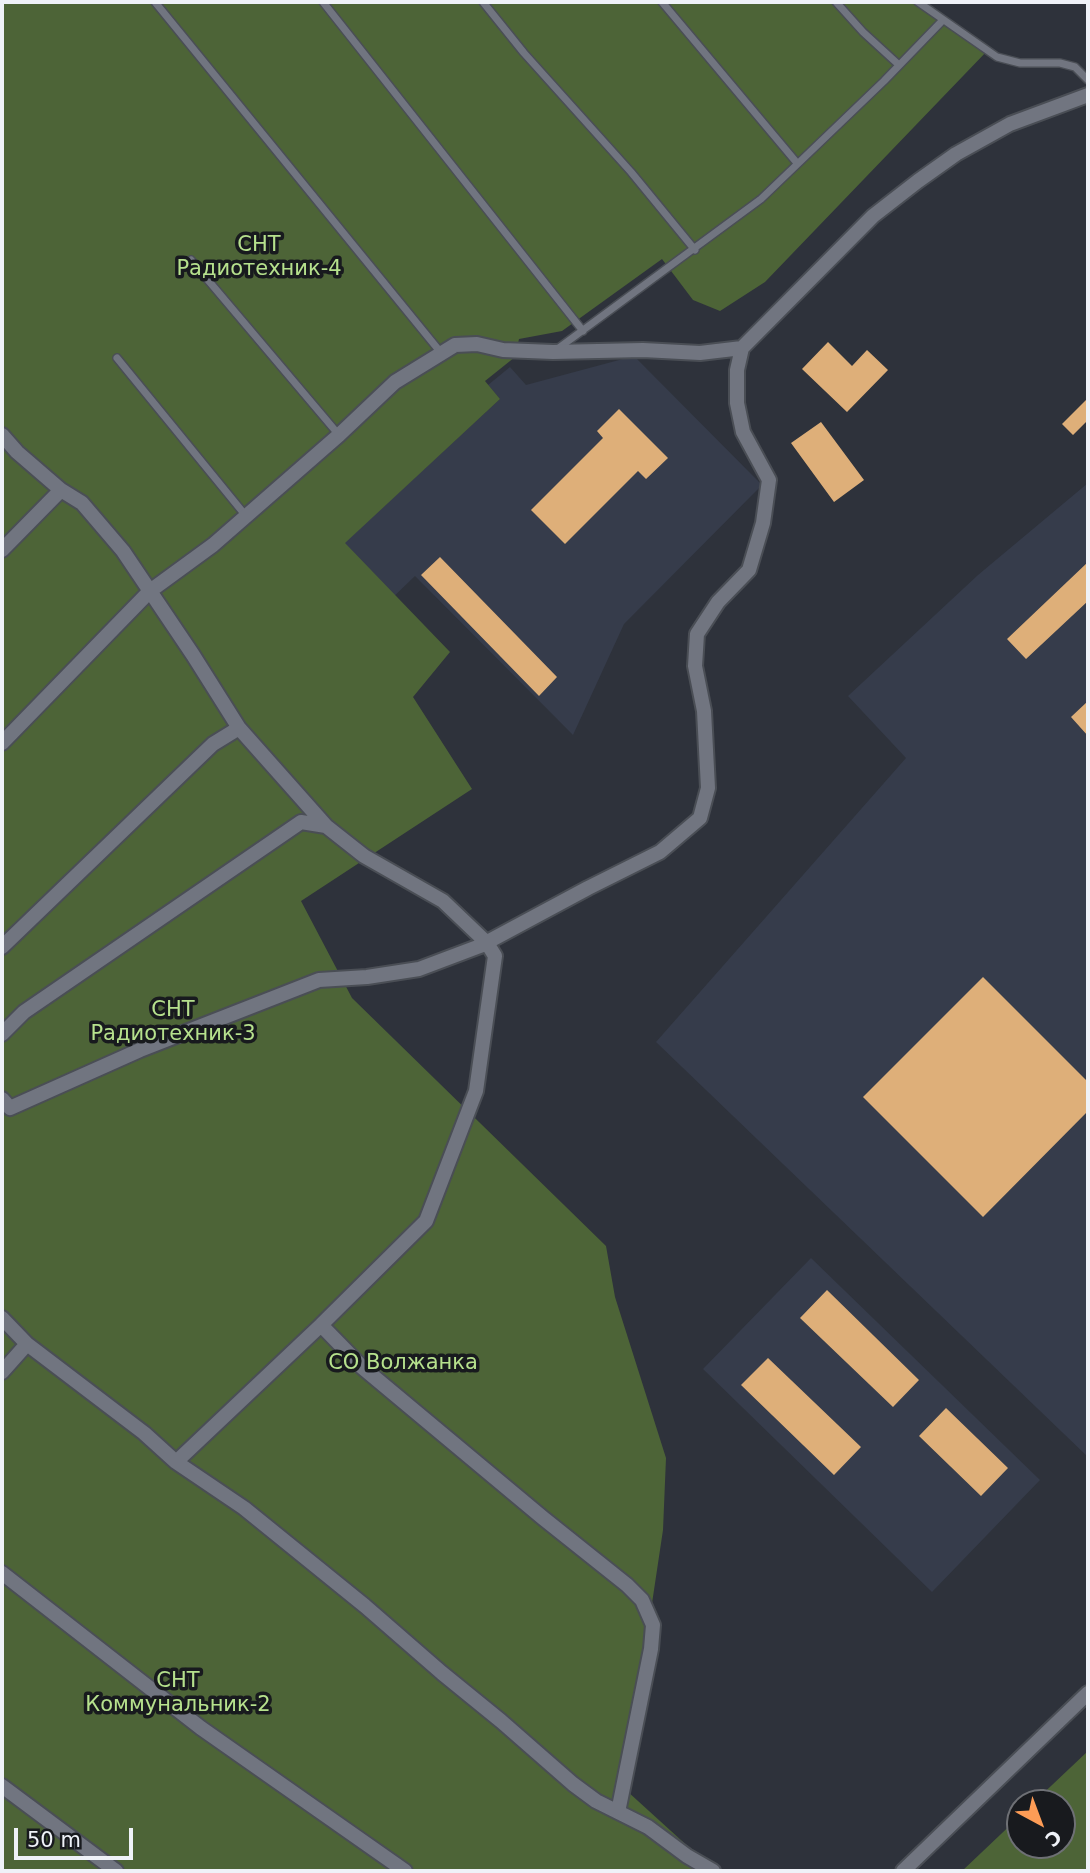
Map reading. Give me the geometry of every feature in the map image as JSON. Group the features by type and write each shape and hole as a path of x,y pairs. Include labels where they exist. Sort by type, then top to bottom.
{"street":[{"path":"2,1100 10,1108 140,1050 319,980 367,977 419,969 487,943 660,852 700,818 708,788 704,711 695,666 697,634 718,602 749,570 763,523 769,480 743,432 737,403 737,370 742,348 873,216 918,181 956,154 1010,124 1088,94"},
{"path":"2,743 150,591 213,545 339,435 394,382 455,345 477,344 503,350 552,352 643,350 700,353 742,348"},
{"path":"2,435 17,452 61,490 82,503 123,551 239,727 326,826 364,856 443,901 487,943 495,956 476,1091 426,1221 176,1462"},
{"path":"2,550 61,490"},
{"path":"2,947 213,744 239,727"},
{"path":"2,1034 24,1012 301,822 326,826"},
{"path":"2,1318 27,1344 144,1433 176,1462 244,1508 573,1784 596,1801 648,1827 687,1856 713,1871"},
{"path":"321,1325 362,1367 642,1600 653,1625 651,1649 618,1812"},
{"path":"2,1372 27,1344"},
{"path":"2,1573 201,1728 405,1871"},
{"path":"903,1871 1088,1693"},
{"path":"2,1786 116,1871"}],"lane":[{"path":"155,2 442,354"},
{"path":"324,2 583,331"},
{"path":"483,2 695,250"},
{"path":"662,2 797,163"},
{"path":"836,2 863,32 899,65"},
{"path":"918,2 997,57 1020,63 1060,63 1075,67 1088,80"},
{"path":"552,352 695,250 761,199 943,20"},
{"path":"191,260 339,435"},
{"path":"117,358 246,516"}],"shaded area":[{"path":"634,356 762,485 624,624 573,735 415,576 358,631 306,578 500,399 488,385 510,367 526,385"},
{"path":"1088,483 1088,1457 656,1042 906,758 848,696 978,575"},
{"path":"811,1258 1040,1480 932,1592 703,1369"}],"green space":[{"path":"2,2 919,2 988,50 765,282 720,311 693,300 662,259 562,331 519,339 515,357 485,381 500,399 345,543 450,652 413,697 472,789 301,901 352,998 606,1246 615,1297 666,1458 663,1530 639,1690 616,1781 715,1871 2,1871"},
{"path":"1088,1751 1088,1871 962,1871 1006,1829 1006,1859 1076,1859 1076,1789 1048,1789"}],"building":[{"path":"828,342 852,366 867,350 888,370 847,412 802,369"},
{"path":"1088,398 1088,420 1073,435 1062,424"},
{"path":"619,409 668,458 646,479 638,471 565,544 531,510 603,438 597,431"},
{"path":"821,422 864,480 834,502 791,443"},
{"path":"440,557 557,677 539,696 421,575"},
{"path":"1088,562 1088,601 1026,659 1007,639"},
{"path":"1088,701 1088,736 1071,717"},
{"path":"983,977 1088,1082 1088,1111 983,1217 863,1097"},
{"path":"827,1290 919,1380 893,1407 800,1318"},
{"path":"768,1358 861,1447 834,1475 741,1385"},
{"path":"946,1408 1008,1468 981,1496 919,1436"}],"park label":[{"name":"СНТ Радиотехник-4","path":"259,258"},
{"name":"СНТ Радиотехник-3","path":"173,1023"},
{"name":"СО Волжанка","path":"403,1364"},
{"name":"СНТ Коммунальник-2","path":"178,1694"}]}
